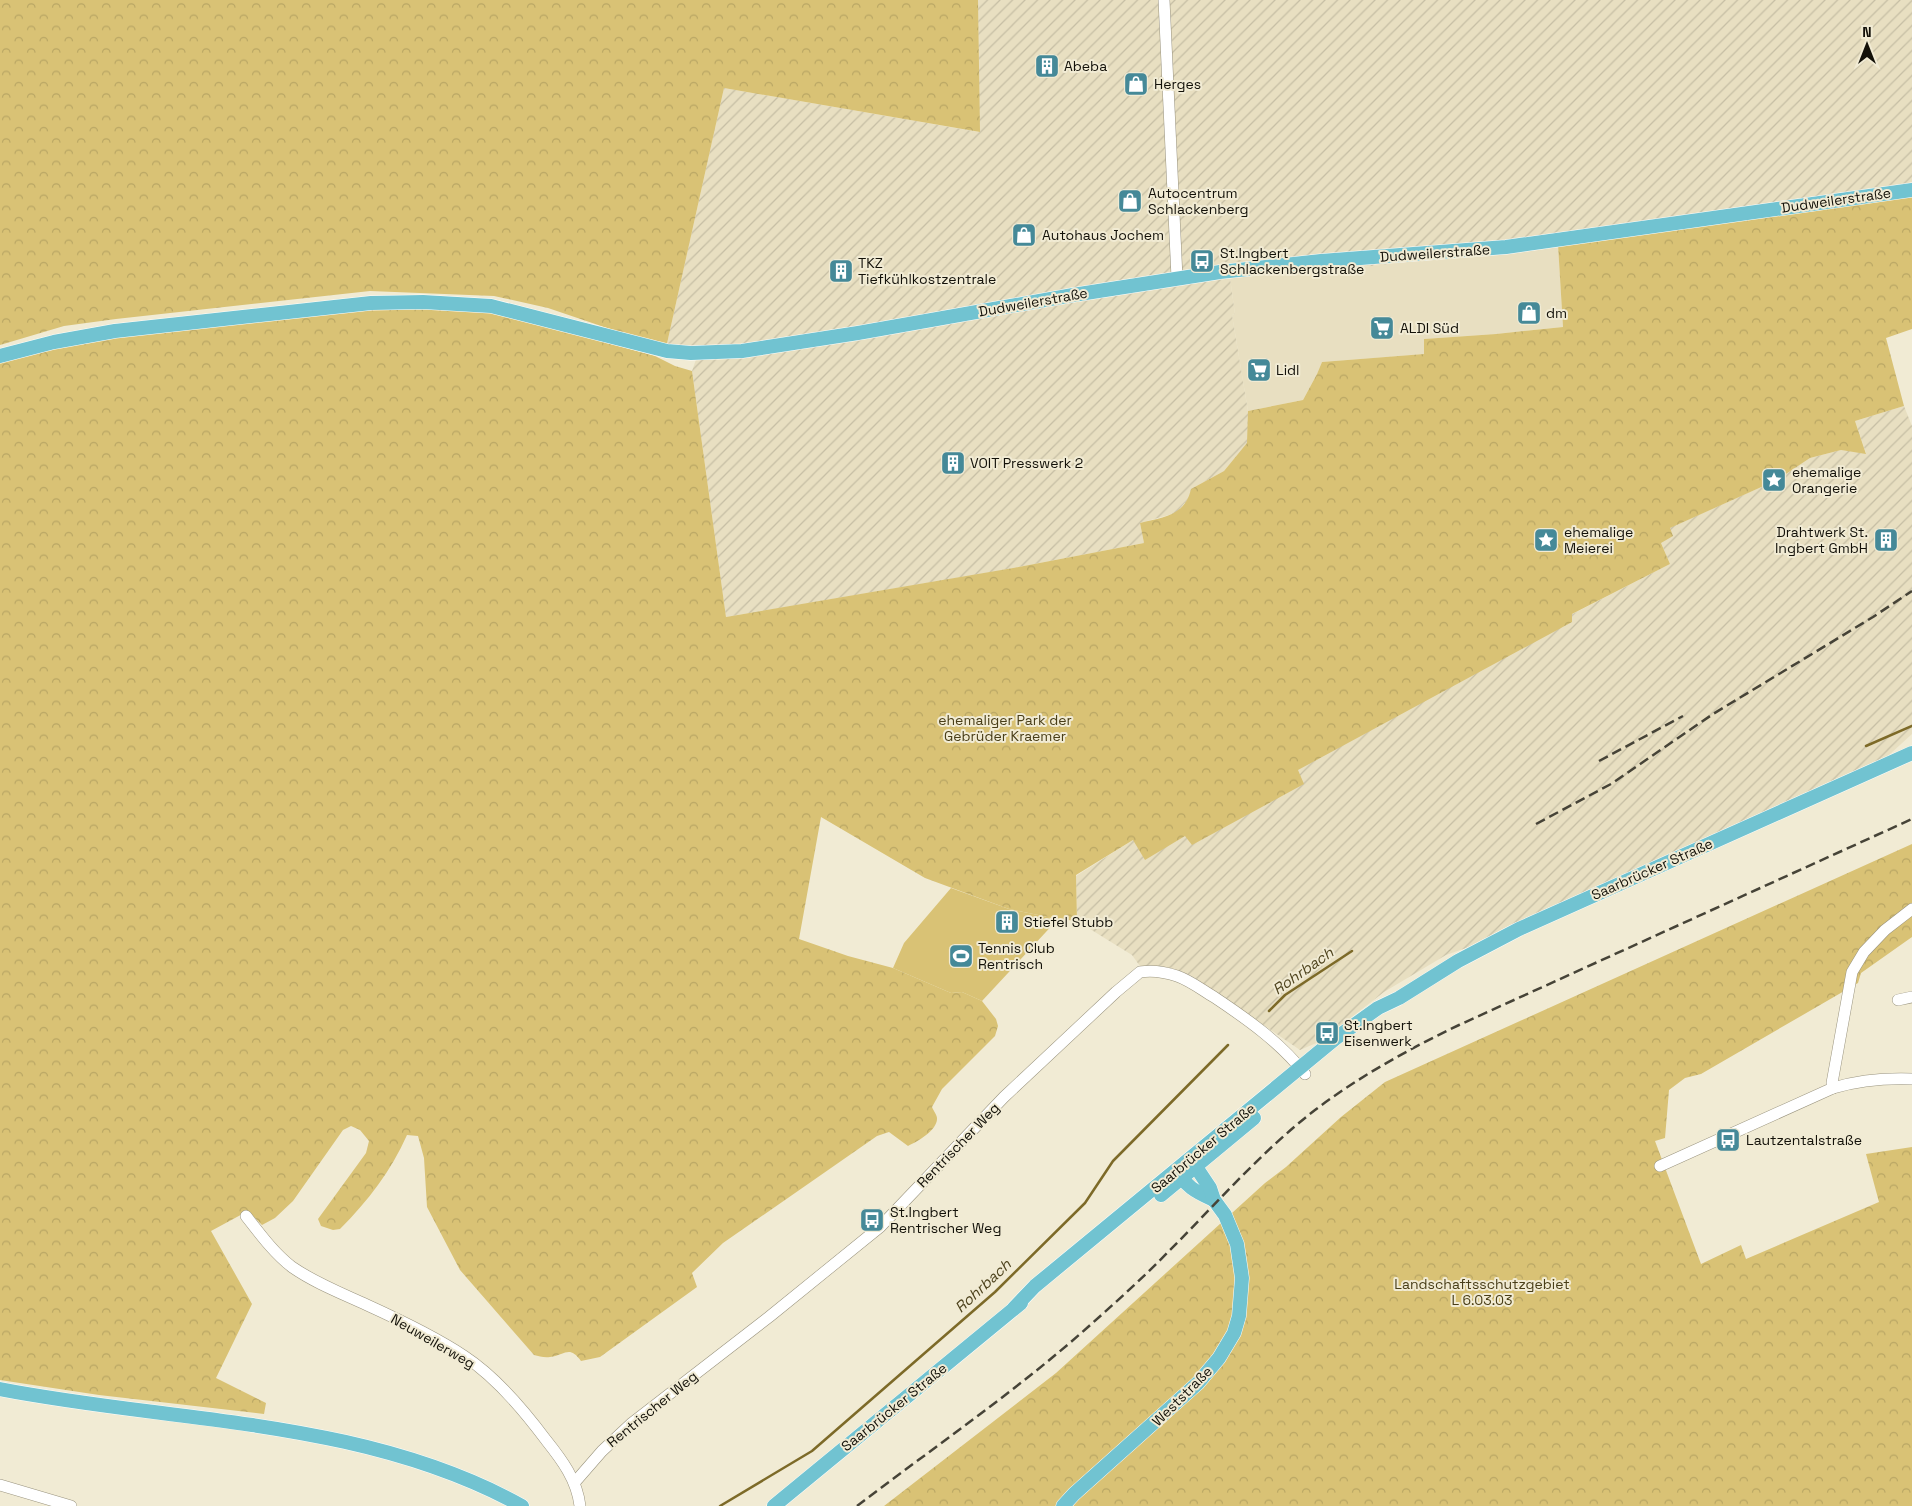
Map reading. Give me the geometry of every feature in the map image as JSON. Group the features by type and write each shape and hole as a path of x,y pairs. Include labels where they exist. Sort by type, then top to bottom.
{"main road":[{"name":"Dudweilerstraße","path":"0,356 54,342 115,331 371,303 423,302 490,306 666,351 691,353 742,351 1178,278 1267,266 1506,247 1842,198 1912,190"},
{"name":"Saarbrücker Straße","path":"774,1506 1014,1308 1039,1292 1378,1008 1398,998 1458,961 1519,929 1912,754"},
{"name":"Saarbrücker Straße","path":"1196,1167 1302,1071"},
{"path":"1182,1172 1189,1165 1196,1167"},
{"name":"Weststraße","path":"1063,1506 1074,1494 1194,1388 1219,1358 1234,1333 1242,1294 1240,1262 1232,1230 1225,1215 1214,1200 1210,1188 1196,1167"},
{"name":"Weststraße","path":"1182,1172 1194,1190 1214,1200"},
{"path":"0,1390 91,1405 258,1426 360,1445 408,1458 452,1473 522,1506"}],"street":[{"path":"1164,0 1178,278"},
{"path":"1833,1088 1832,1083 1852,972 1864,952 1885,930 1912,909"},
{"name":"Rentrischer Weg","path":"575,1482 602,1451 637,1419 769,1317 880,1227 1004,1097 1140,972 1166,973 1183,978 1195,985 1265,1035 1302,1071"},
{"path":"1898,1000 1912,997"},
{"path":"1660,1166 1833,1088 1856,1081 1887,1078 1912,1079"},
{"name":"Neuweilerweg","path":"246,1216 282,1258 301,1273 327,1287 401,1320 476,1364 538,1429 575,1482 580,1506"},
{"path":"0,1485 71,1506"}],"shaded area":[{"path":"978,0 1912,0 1912,196 1558,245 1336,270 1230,278 1235,314 1232,315 1248,411 1248,443 1224,471 1191,489 1189,498 1176,513 1140,523 1144,543 997,571 726,617 692,371 701,345 666,348 724,88 979,132"},
{"path":"1558,245 1563,327 1424,339 1425,354 1322,362 1303,400 1248,411 1232,315 1235,314 1230,278 1336,270"},
{"path":"1904,406 1912,426 1912,734 1877,766 1521,929 1446,955 1384,992 1321,1041 1300,1050 1192,976 1179,971 1142,969 1132,955 1077,921 1076,876 1133,840 1670,564 1661,543 1669,528 1777,480 1810,458 1841,450 1866,453 1855,421"}],"green space":[{"path":"0,0 978,0 980,132 724,88 666,348 548,308 494,296 370,291 64,326 0,345"},
{"name":"ehemaliger Park der Gebrüder Kraemer","path":"1912,196 1912,329 1886,338 1904,406 1855,421 1866,454 1841,450 1810,458 1777,480 1670,528 1673,536 1661,543 1670,564 1572,614 1572,622 1298,770 1304,784 1192,845 1185,836 1145,860 1133,840 1076,875 1077,921 1009,909 925,878 821,817 799,939 848,956 893,968 951,993 962,992 982,1001 996,1019 998,1026 995,1036 942,1089 932,1107 937,1117 931,1131 908,1146 889,1132 877,1136 723,1243 692,1273 697,1287 600,1357 581,1361 570,1352 548,1357 534,1355 460,1270 427,1207 424,1158 418,1136 407,1135 394,1161 378,1185 340,1229 333,1230 321,1226 318,1219 366,1153 369,1141 360,1130 351,1126 343,1130 293,1201 275,1218 262,1225 248,1211 211,1231 252,1304 216,1378 266,1403 264,1414 99,1395 0,1380 0,362 43,350 115,336 388,307 473,309 521,319 655,356 675,366 692,371 726,617 1013,568 1144,543 1140,523 1165,517 1178,510 1184,505 1191,489 1224,471 1247,443 1248,411 1303,400 1322,362 1424,354 1424,339 1563,327 1558,245"},
{"name":"Landschaftsschutzgebiet L 6.03.03","path":"1912,844 1912,937 1861,973 1858,983 1701,1074 1685,1078 1669,1090 1665,1138 1655,1141 1701,1264 1741,1245 1746,1259 1879,1202 1866,1154 1912,1147 1912,1506 884,1506 1056,1373 1265,1183 1286,1167 1341,1117 1385,1082"},
{"name":"Tennis Club Rentrisch","path":"951,888 1009,909 1058,919 982,1001 962,992 951,993 893,968 904,943"}],"waterway":[{"name":"Rohrbach","path":"1866,746 1912,726"},
{"name":"Rohrbach","path":"1269,1011 1285,995 1352,951"},
{"name":"Rohrbach","path":"720,1506 812,1451 995,1292 1085,1203 1113,1161 1228,1045"}],"railway":[{"path":"1536,824 1611,784 1713,714 1873,617 1912,591"},
{"path":"1599,761 1683,716"},
{"path":"857,1506 1003,1397 1060,1351 1150,1270 1240,1178 1295,1126 1367,1074 1403,1053 1459,1025 1912,819"}],"place":[{"name":"Abeba","path":"1047,66"},
{"name":"Herges","path":"1136,84"},
{"name":"Autocentrum Schlackenberg","path":"1130,201"},
{"name":"Autohaus Jochem","path":"1024,235"},
{"name":"St.Ingbert Schlackenbergstraße","path":"1202,261"},
{"name":"TKZ Tiefkühlkostzentrale","path":"841,271"},
{"name":"dm","path":"1529,313"},
{"name":"ALDI Süd","path":"1382,328"},
{"name":"Lidl","path":"1259,370"},
{"name":"VOIT Presswerk 2","path":"953,463"},
{"name":"ehemalige Orangerie","path":"1774,480"},
{"name":"ehemalige Meierei","path":"1546,540"},
{"name":"Drahtwerk St. Ingbert GmbH","path":"1886,540"},
{"name":"Stiefel Stubb","path":"1007,922"},
{"name":"Tennis Club Rentrisch","path":"961,956"},
{"name":"St.Ingbert Eisenwerk","path":"1327,1033"},
{"name":"Lautzentalstraße","path":"1728,1140"},
{"name":"St.Ingbert Rentrischer Weg","path":"872,1220"}]}
